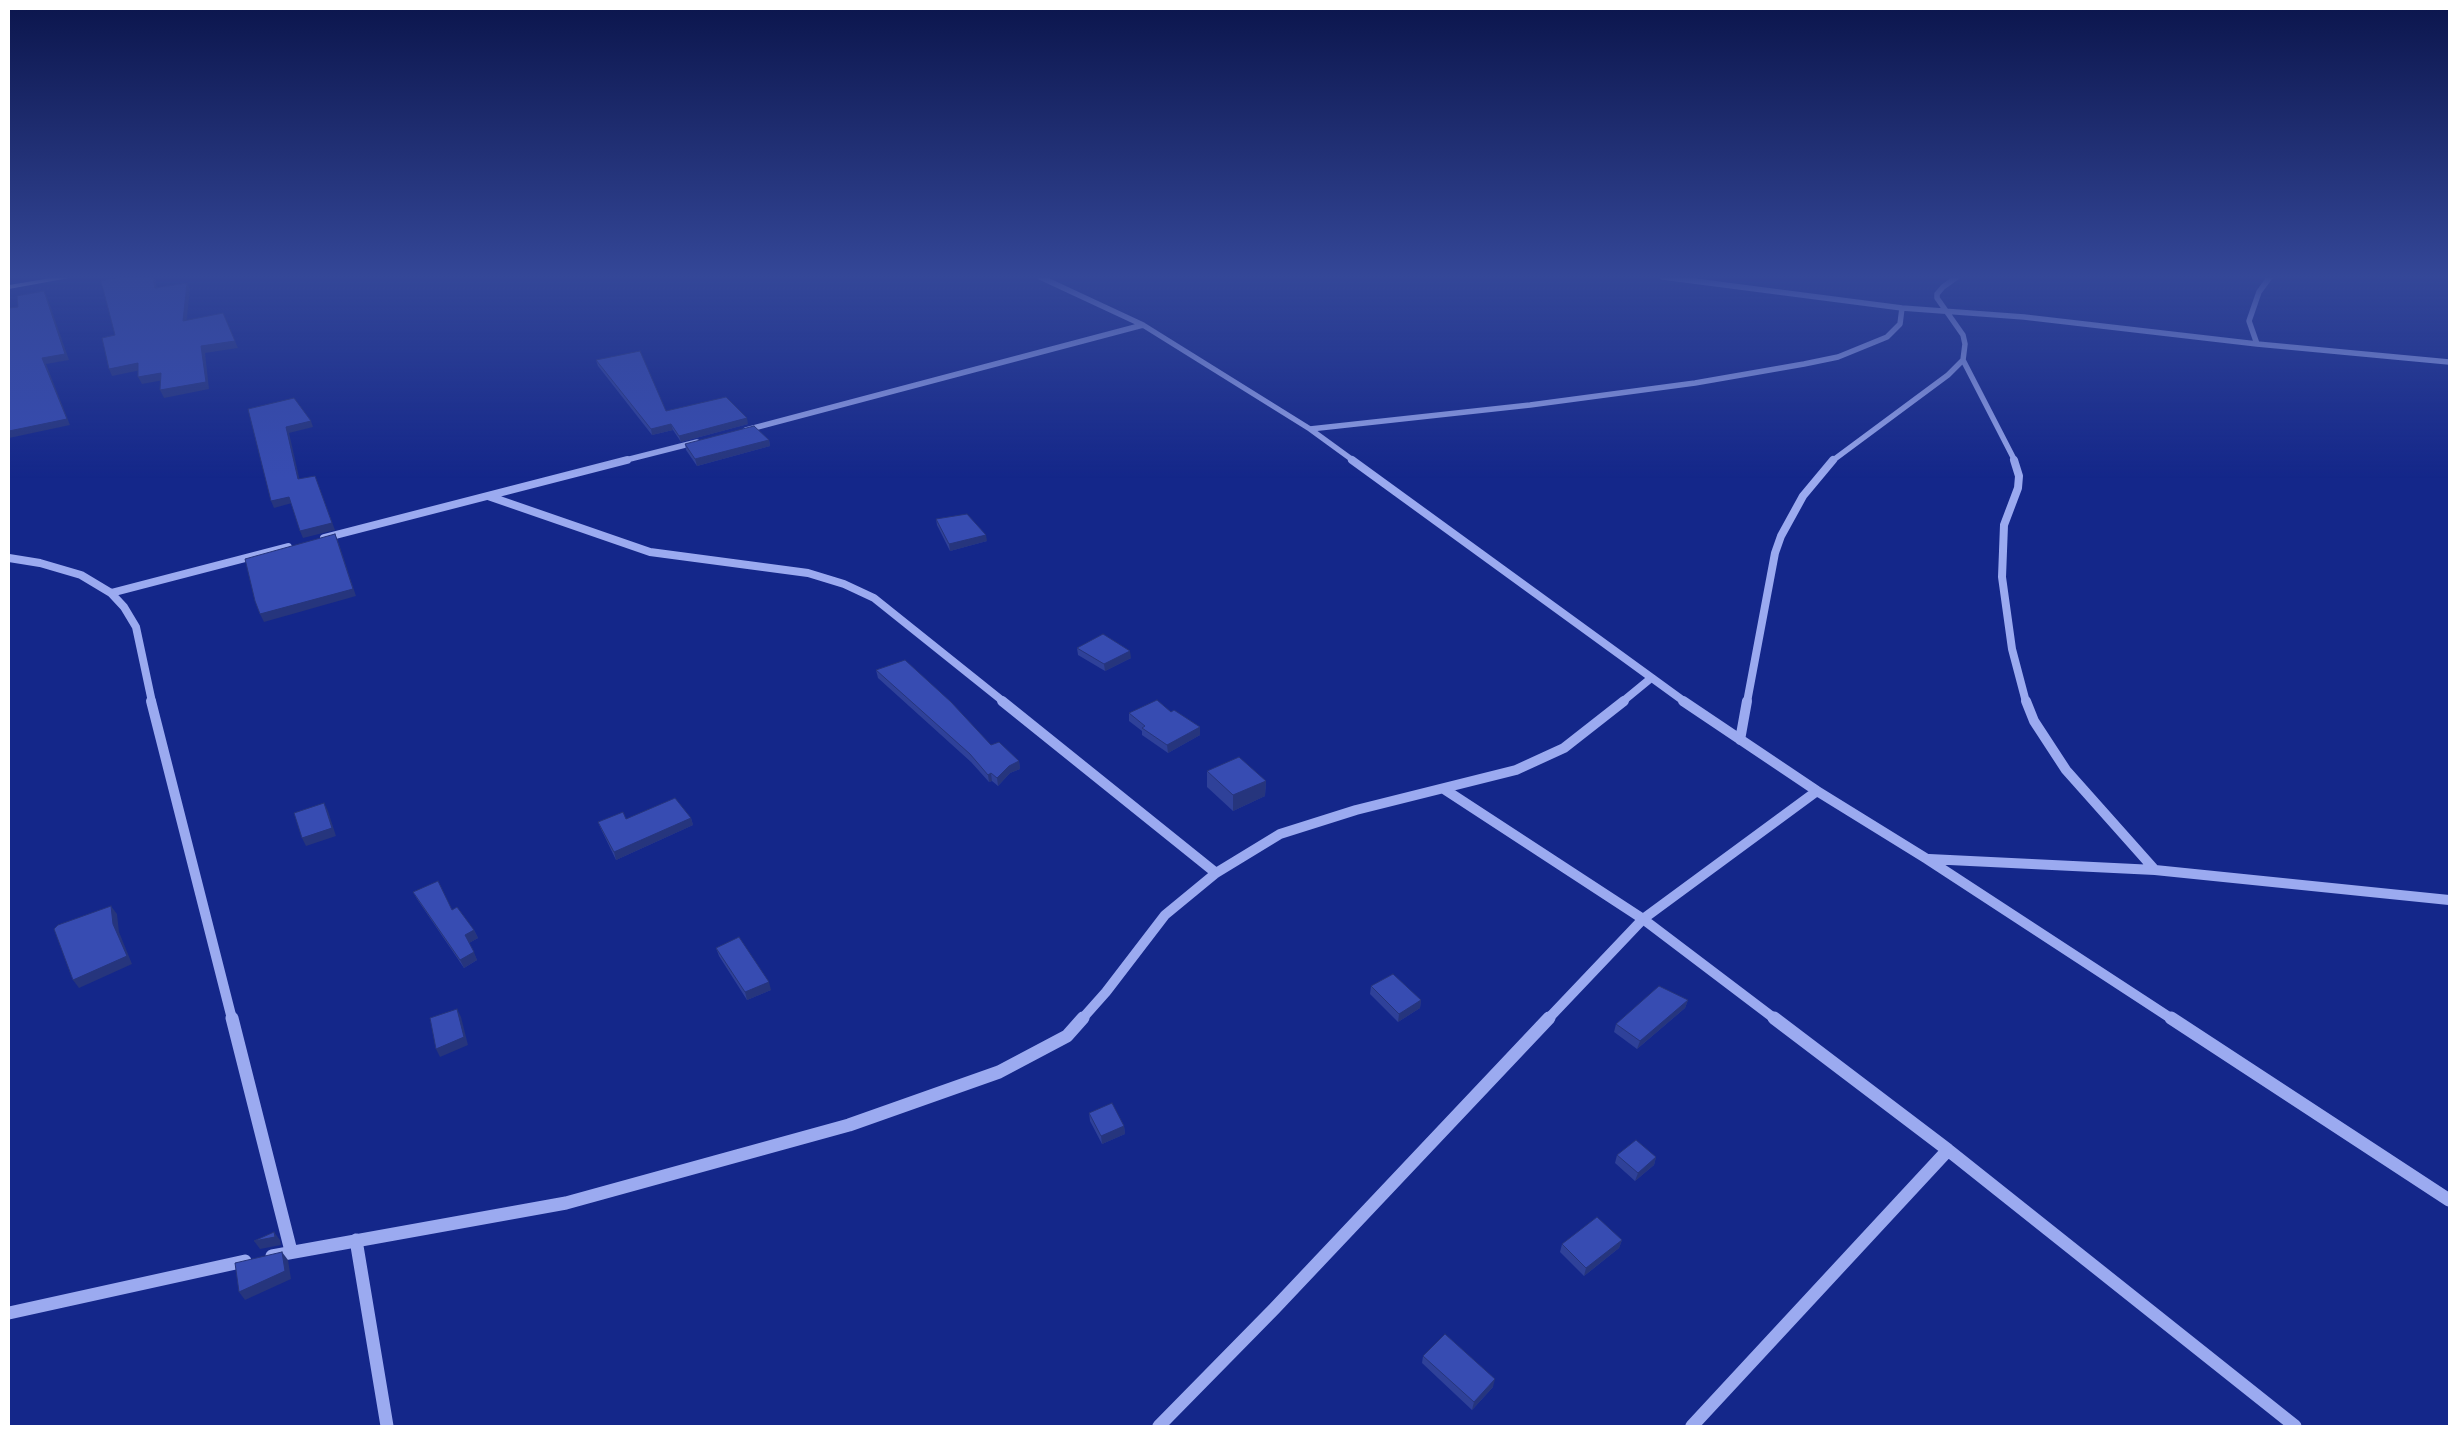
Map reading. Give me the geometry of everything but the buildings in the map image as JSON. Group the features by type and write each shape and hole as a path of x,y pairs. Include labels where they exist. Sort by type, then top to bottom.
{"street":[{"path":"741,431 1071,344"},
{"path":"1174,344 1310,428 1650,679 1740,740 2449,1200"},
{"path":"1310,428 1413,419 1695,383 1804,364 1838,356 1869,344"},
{"path":"1740,740 1775,553 1795,507 1836,456 1948,375 1962,360 1965,344"},
{"path":"2257,344 2449,362"},
{"path":"1962,360 2016,463 2019,476 2018,488 2004,525 2002,577 2012,649 2025,700 2034,721 2066,770 2155,870"},
{"path":"314,540 703,440"},
{"path":"488,496 650,552 808,573 844,584 874,598 1216,873"},
{"path":"111,593 295,545"},
{"path":"9,558 40,563 81,575 111,593 124,608 136,627 153,706 291,1252"},
{"path":"9,1313 291,1252 566,1203 849,1125 999,1072 1067,1036 1106,992 1165,915 1216,873 1280,834 1356,810 1516,770 1564,748 1593,728 1650,679"},
{"path":"1444,789 1643,919 1948,1150 2295,1426"},
{"path":"1159,1426 1280,1302 1643,919 1817,791"},
{"path":"1926,859 2155,870 2449,900"},
{"path":"1692,1426 1948,1150"},
{"path":"356,1240 387,1426"}]}
